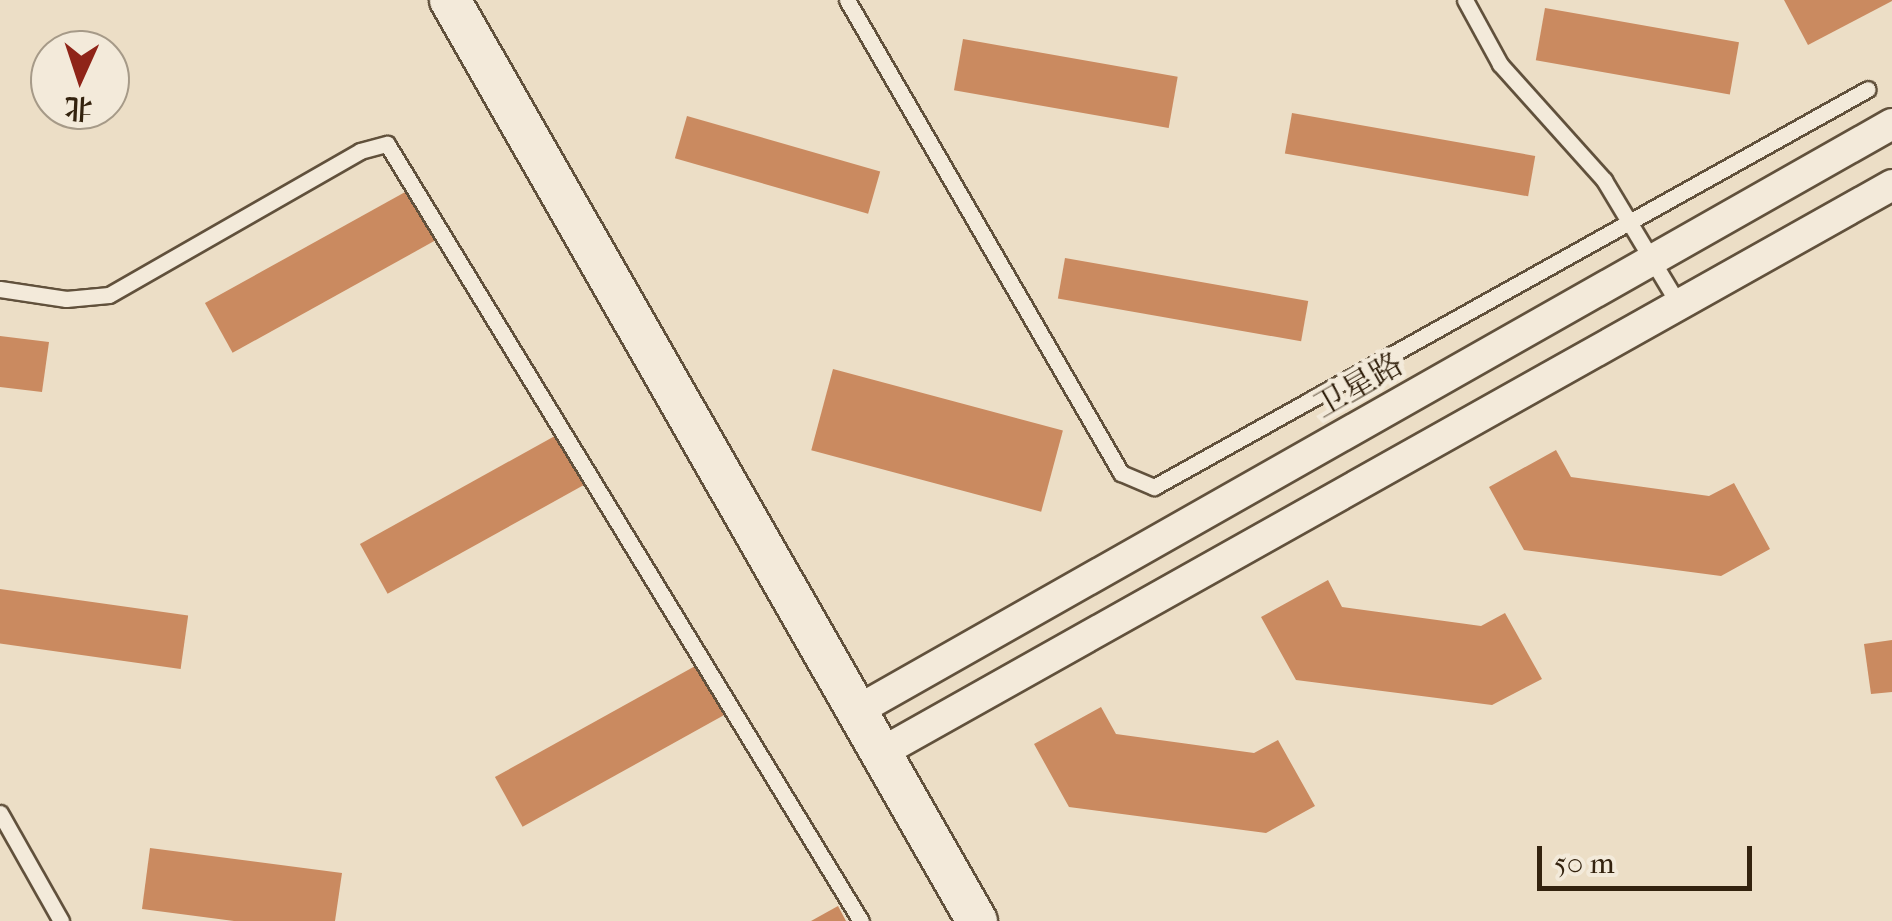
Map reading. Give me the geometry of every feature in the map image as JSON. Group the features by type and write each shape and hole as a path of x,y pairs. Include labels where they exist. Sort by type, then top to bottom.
{"street":[{"path":"450,0 860,709 977,921"},
{"name":"卫星路","path":"860,709 1892,124"},
{"path":"884,751 1892,186"}],"lane":[{"path":"847,0 1121,473 1154,486 1868,89"},
{"path":"1465,0 1500,64 1604,180 1679,305"},
{"path":"0,288 66,299 110,295 360,151 387,144 861,921"},
{"path":"0,813 61,921"}],"building":[{"path":"1784,0 1892,0 1892,1 1808,45"},
{"path":"1545,8 1739,42 1730,94 1536,60"},
{"path":"963,39 1178,77 1169,128 954,90"},
{"path":"1292,113 1535,156 1528,196 1285,153"},
{"path":"687,116 880,171 868,214 675,158"},
{"path":"407,191 435,241 233,353 205,303"},
{"path":"1065,258 1308,301 1301,341 1058,298"},
{"path":"0,336 49,342 42,392 0,387"},
{"path":"833,369 1063,431 1041,512 811,450"},
{"path":"562,432 590,482 388,594 360,544"},
{"path":"1556,450 1571,477 1709,496 1734,483 1770,549 1721,576 1524,550 1489,487"},
{"path":"1328,580 1342,607 1481,626 1505,613 1542,679 1492,705 1296,680 1261,617"},
{"path":"0,589 188,615 181,669 0,644"},
{"path":"1892,640 1892,692 1871,694 1864,644"},
{"path":"697,665 725,715 523,827 495,777"},
{"path":"1101,707 1116,734 1254,753 1278,740 1315,806 1266,833 1069,807 1034,744"},
{"path":"150,848 342,873 335,921 234,921 142,909"},
{"path":"838,906 846,921 811,921"}]}
